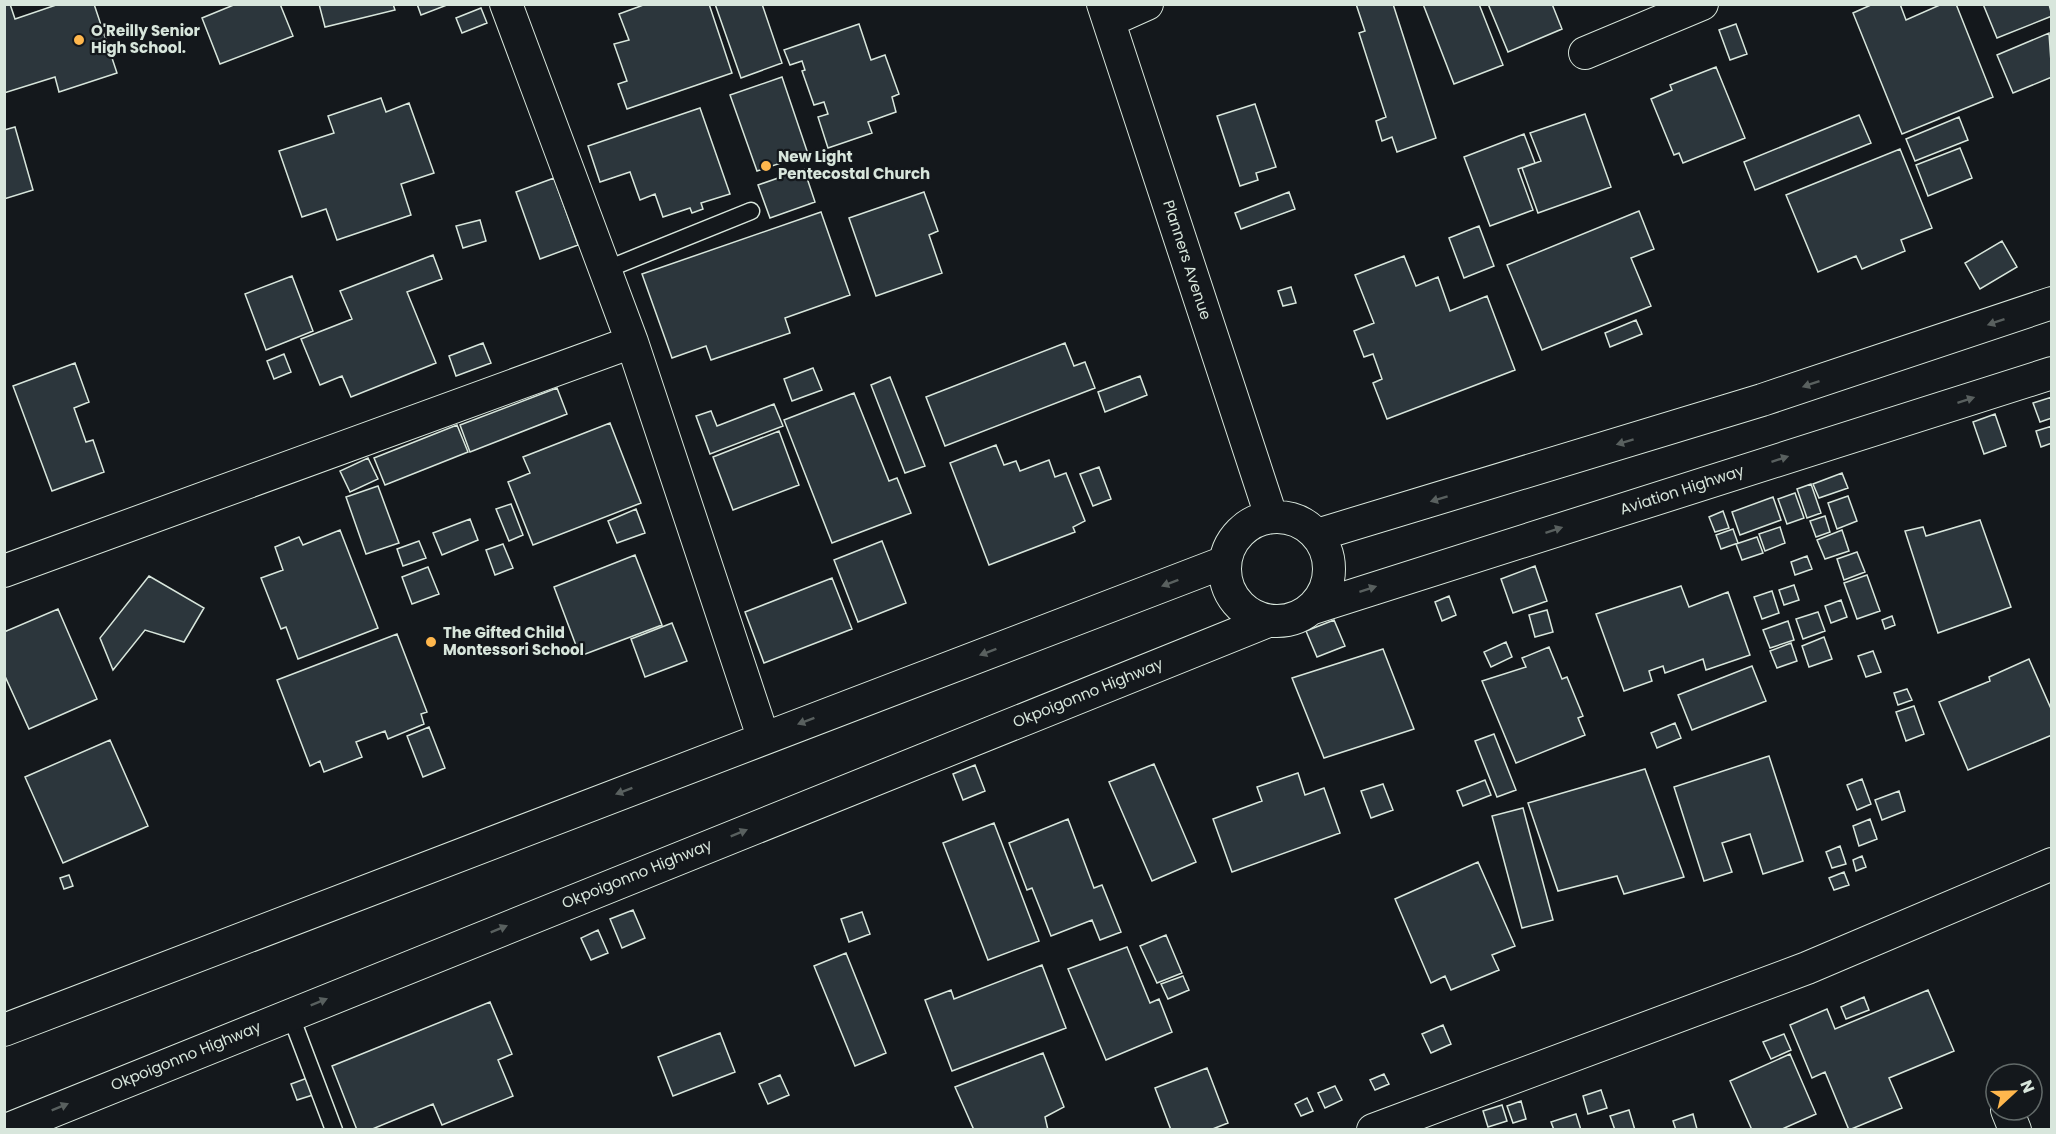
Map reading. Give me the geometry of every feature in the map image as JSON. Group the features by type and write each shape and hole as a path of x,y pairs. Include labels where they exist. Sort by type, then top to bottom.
{"street":[{"path":"506,4 632,342 763,737"},
{"path":"1106,13 1147,4"},
{"path":"1585,52 1702,4"},
{"name":"Planners Avenue","path":"1106,13 1271,516"},
{"path":"1317,535 1762,400 2052,303"},
{"path":"4,571 632,342"},
{"name":"Aviation Highway","path":"1313,608 2052,373"},
{"path":"1271,516 1288,517 1305,524 1317,535 1326,549 1329,580 1313,608 1284,621 1268,621 1247,611 1230,593 1225,578 1225,562 1230,545 1240,531 1255,521 1271,516"},
{"path":"4,1030 763,737 1225,562"},
{"name":"Okpoigonno Highway","path":"6,1130 1268,621"},
{"path":"1374,1130 1807,968 2052,864"}],"lane":[{"path":"605,270 751,211"},
{"path":"290,1014 333,1130"}],"building":[{"path":"4,4 10,4 15,19 59,4 94,4 117,73 59,92 55,77 4,93"},
{"path":"236,4 280,4 293,36 220,64 202,18"},
{"path":"319,4 393,4 395,10 325,27"},
{"path":"417,4 447,4 447,5 421,15"},
{"path":"646,4 709,4 732,73 627,109 618,84 627,81 614,44 629,40 619,14"},
{"path":"715,4 762,4 782,63 741,78"},
{"path":"1356,4 1393,4 1436,138 1397,152 1392,137 1382,141 1376,121 1386,117 1359,33 1365,31"},
{"path":"1423,4 1479,4 1503,65 1454,84"},
{"path":"1488,4 1552,4 1562,29 1508,52"},
{"path":"1873,4 1900,4 1906,20 1942,4 1956,4 1993,97 1902,134 1853,13"},
{"path":"1983,4 2049,4 2052,16 1997,38"},
{"path":"481,8 487,23 462,33 456,18"},
{"path":"859,24 871,60 885,55 899,94 892,97 896,112 868,122 872,133 828,148 818,117 828,114 824,102 814,105 802,71 805,70 802,61 790,65 784,50"},
{"path":"1736,24 1747,54 1730,60 1719,30"},
{"path":"2049,33 2052,77 2013,93 1997,55"},
{"path":"1716,67 1745,138 1683,163 1679,153 1674,155 1651,99 1672,90 1670,85"},
{"path":"782,77 808,154 757,171 730,95"},
{"path":"381,98 386,112 409,103 434,173 401,184 411,215 337,240 326,209 302,217 279,151 334,133 328,116"},
{"path":"1255,104 1276,167 1256,173 1258,180 1240,186 1217,116"},
{"path":"700,108 730,194 701,203 703,209 692,213 690,208 663,217 655,194 640,200 630,172 600,182 588,146"},
{"path":"1585,114 1611,187 1538,213 1522,168 1541,161 1530,133"},
{"path":"1859,115 1871,143 1755,190 1744,162"},
{"path":"1959,117 1968,140 1915,161 1906,139"},
{"path":"15,127 33,190 4,199 4,130"},
{"path":"1524,134 1535,163 1518,169 1533,210 1490,226 1464,157"},
{"path":"1960,148 1972,178 1928,196 1916,165"},
{"path":"1900,149 1932,228 1901,240 1905,251 1862,269 1856,256 1818,272 1786,195"},
{"path":"804,169 815,202 770,218 758,185"},
{"path":"554,178 578,245 540,259 516,192"},
{"path":"924,192 938,231 929,235 942,273 876,296 849,218"},
{"path":"1289,192 1295,209 1241,229 1235,213"},
{"path":"1639,211 1654,249 1631,258 1651,306 1542,350 1507,265"},
{"path":"821,212 850,295 785,318 790,333 711,360 706,346 672,358 642,274"},
{"path":"480,220 486,241 463,248 456,226"},
{"path":"1479,226 1494,266 1464,278 1449,238"},
{"path":"2002,241 2017,267 1980,289 1965,263"},
{"path":"433,255 442,279 407,292 436,363 351,397 342,376 320,385 301,339 352,319 340,291"},
{"path":"1404,256 1416,286 1438,277 1450,311 1487,296 1515,370 1387,419 1373,383 1382,379 1373,354 1364,357 1354,331 1374,323 1355,275"},
{"path":"292,276 313,331 266,350 245,294"},
{"path":"1291,287 1296,303 1283,306 1278,291"},
{"path":"1636,320 1642,334 1610,347 1605,333"},
{"path":"483,343 491,363 456,376 449,356"},
{"path":"1065,343 1074,366 1085,362 1095,388 945,446 926,397"},
{"path":"284,354 291,372 274,379 267,361"},
{"path":"75,363 89,402 74,408 86,442 93,440 104,472 52,491 13,386"},
{"path":"813,368 822,390 792,401 784,379"},
{"path":"1140,376 1147,395 1105,412 1098,392"},
{"path":"890,377 925,466 905,473 871,385"},
{"path":"557,388 567,414 470,452 460,425"},
{"path":"854,393 889,481 897,478 911,513 832,543 784,420"},
{"path":"2052,397 2052,418 2040,422 2033,403"},
{"path":"774,404 783,426 710,454 696,416 711,411 717,426"},
{"path":"1995,414 2006,446 1984,454 1973,422"},
{"path":"610,423 641,503 533,545 508,482 530,473 523,457"},
{"path":"457,425 468,452 385,485 374,458"},
{"path":"2052,426 2052,443 2041,447 2036,431"},
{"path":"779,431 799,485 733,510 713,457"},
{"path":"996,445 1004,465 1016,461 1020,471 1049,460 1055,477 1066,473 1085,521 1073,527 1075,532 989,565 950,463"},
{"path":"368,458 378,479 350,492 340,471"},
{"path":"1099,467 1111,499 1093,506 1080,474"},
{"path":"1842,473 1848,488 1819,498 1813,484"},
{"path":"1811,484 1821,513 1807,518 1797,489"},
{"path":"378,486 399,543 366,554 346,497"},
{"path":"1795,493 1804,518 1787,524 1778,499"},
{"path":"1848,496 1857,521 1837,529 1828,503"},
{"path":"1773,497 1781,520 1740,535 1732,512"},
{"path":"511,504 523,535 509,541 496,509"},
{"path":"636,509 645,533 617,543 608,521"},
{"path":"1723,511 1729,528 1715,532 1709,517"},
{"path":"1825,516 1830,532 1816,537 1810,521"},
{"path":"470,519 478,540 442,555 433,533"},
{"path":"1980,520 2011,607 1938,633 1905,531 1923,527 1926,536"},
{"path":"1780,527 1785,543 1765,551 1759,534"},
{"path":"1733,529 1738,543 1721,549 1716,535"},
{"path":"340,530 378,628 298,659 286,627 281,629 261,578 283,570 275,547 299,537 303,545"},
{"path":"1842,530 1849,551 1825,559 1817,540"},
{"path":"1757,537 1763,553 1742,560 1736,544"},
{"path":"419,541 426,558 403,566 397,549"},
{"path":"882,541 906,603 858,622 834,560"},
{"path":"503,544 513,568 495,575 486,550"},
{"path":"1857,552 1865,572 1844,580 1837,559"},
{"path":"635,555 662,625 580,656 554,587"},
{"path":"1807,556 1812,569 1795,575 1791,562"},
{"path":"1535,566 1547,601 1513,613 1501,579"},
{"path":"428,567 439,594 412,604 402,577"},
{"path":"1867,575 1880,611 1857,619 1844,583"},
{"path":"149,576 204,608 184,642 145,630 113,670 100,638"},
{"path":"832,578 852,629 764,663 745,612"},
{"path":"1794,585 1799,600 1784,605 1779,590"},
{"path":"1681,586 1689,607 1728,592 1750,655 1706,670 1703,659 1665,673 1663,666 1649,671 1652,681 1624,691 1596,614"},
{"path":"1772,591 1779,613 1762,619 1754,597"},
{"path":"1449,596 1456,615 1442,621 1435,602"},
{"path":"1841,600 1847,617 1831,623 1825,606"},
{"path":"58,609 97,699 29,729 4,674 4,632"},
{"path":"1547,610 1553,632 1535,637 1529,615"},
{"path":"1818,612 1825,631 1803,639 1796,619"},
{"path":"1892,616 1895,625 1885,629 1882,620"},
{"path":"1334,620 1345,646 1317,657 1306,631"},
{"path":"1788,621 1794,640 1770,648 1763,630"},
{"path":"672,623 687,661 645,677 631,639"},
{"path":"397,634 427,712 421,714 424,724 388,739 385,731 356,742 362,757 324,772 320,761 310,766 277,680"},
{"path":"1824,637 1832,659 1809,667 1802,646"},
{"path":"1506,642 1512,657 1491,667 1484,652"},
{"path":"1791,643 1797,661 1777,668 1770,651"},
{"path":"1549,647 1562,679 1567,677 1583,716 1578,718 1585,735 1516,763 1482,681 1526,667 1522,658"},
{"path":"1383,649 1414,729 1324,758 1292,678"},
{"path":"1873,651 1881,672 1866,677 1858,656"},
{"path":"2029,659 2052,711 2052,735 1968,770 1939,702 1990,681 1989,677"},
{"path":"1752,666 1766,701 1692,730 1678,695"},
{"path":"1907,689 1912,700 1898,705 1894,693"},
{"path":"1914,706 1924,734 1906,741 1896,712"},
{"path":"1675,723 1681,738 1657,748 1651,733"},
{"path":"429,727 445,768 423,777 407,736"},
{"path":"1494,734 1516,790 1497,797 1475,741"},
{"path":"110,740 148,826 63,863 25,777"},
{"path":"1769,756 1803,861 1763,874 1750,834 1722,843 1732,872 1704,881 1674,787"},
{"path":"1154,764 1196,862 1152,881 1109,782"},
{"path":"975,765 985,791 963,800 953,774"},
{"path":"1645,769 1684,877 1624,894 1617,876 1558,891 1528,803"},
{"path":"1298,773 1305,795 1324,788 1340,833 1232,872 1213,819 1262,801 1257,787"},
{"path":"1862,779 1871,804 1857,810 1847,785"},
{"path":"1485,780 1491,795 1463,806 1457,791"},
{"path":"1383,784 1393,810 1371,818 1361,791"},
{"path":"1899,791 1905,811 1882,820 1875,800"},
{"path":"1523,808 1553,920 1522,928 1492,816"},
{"path":"1068,819 1094,888 1102,885 1121,932 1100,940 1092,920 1051,936 1032,888 1027,890 1009,843"},
{"path":"1870,819 1877,839 1859,846 1853,826"},
{"path":"994,823 1039,941 988,960 943,843"},
{"path":"1840,846 1846,864 1832,868 1826,852"},
{"path":"1862,856 1866,867 1856,871 1853,860"},
{"path":"1478,862 1515,946 1492,955 1499,970 1451,990 1445,976 1431,983 1395,899"},
{"path":"1844,872 1849,885 1834,890 1829,878"},
{"path":"69,875 73,886 64,889 60,878"},
{"path":"633,910 645,938 622,948 610,919"},
{"path":"862,912 870,934 849,942 841,919"},
{"path":"598,930 608,953 591,960 581,938"},
{"path":"1166,935 1182,973 1157,983 1140,946"},
{"path":"1127,947 1150,1003 1159,999 1172,1032 1106,1060 1068,969"},
{"path":"846,953 886,1053 855,1066 814,966"},
{"path":"1042,965 1066,1028 952,1071 925,1000 951,990 954,999"},
{"path":"1183,976 1189,990 1168,999 1161,984"},
{"path":"1928,990 1954,1051 1889,1078 1902,1108 1849,1130 1825,1072 1812,1078 1790,1025 1827,1009 1835,1029"},
{"path":"1864,997 1869,1010 1846,1019 1841,1007"},
{"path":"490,1002 512,1054 498,1060 513,1096 442,1125 433,1104 370,1130 357,1130 332,1066"},
{"path":"1443,1025 1451,1044 1431,1053 1422,1034"},
{"path":"720,1033 735,1072 673,1096 658,1057"},
{"path":"1784,1034 1791,1050 1771,1059 1763,1042"},
{"path":"1043,1053 1064,1107 1045,1117 1048,1130 974,1130 955,1087"},
{"path":"1790,1054 1816,1114 1780,1130 1752,1130 1730,1081"},
{"path":"1207,1068 1228,1123 1210,1130 1171,1130 1155,1088"},
{"path":"1384,1074 1389,1084 1375,1090 1370,1080"},
{"path":"780,1075 789,1095 768,1104 759,1084"},
{"path":"310,1077 316,1094 297,1100 291,1084"},
{"path":"1335,1086 1342,1100 1325,1108 1318,1093"},
{"path":"1601,1090 1607,1108 1588,1114 1583,1096"},
{"path":"1307,1098 1313,1111 1301,1116 1295,1104"},
{"path":"1521,1101 1526,1119 1513,1123 1507,1106"},
{"path":"1502,1105 1507,1121 1488,1127 1483,1111"},
{"path":"1629,1110 1635,1130 1615,1130 1610,1116"},
{"path":"1576,1114 1581,1130 1554,1130 1551,1122"},
{"path":"1693,1114 1697,1129 1676,1130 1673,1121"}],"place":[{"name":"O'Reilly Senior High School.","path":"79,40"},
{"name":"New Light Pentecostal Church","path":"766,166"},
{"name":"The Gifted Child Montessori School","path":"431,642"}]}
